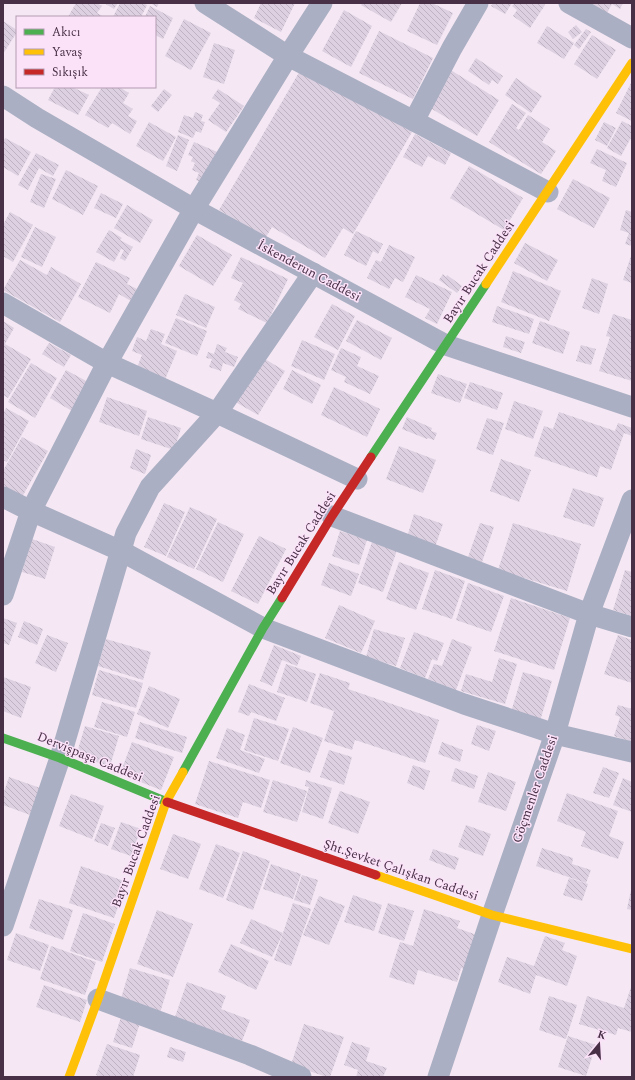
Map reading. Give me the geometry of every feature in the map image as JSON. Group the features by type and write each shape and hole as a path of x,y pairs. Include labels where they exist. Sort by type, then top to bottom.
{"street":[{"path":"205,3 288,56 548,192"},
{"path":"3,595 31,511 107,363 194,208 322,3"},
{"path":"414,121 452,48 478,3"},
{"path":"569,3 632,38"},
{"name":"Bayır Bucak Caddesi","path":"69,1077 98,999 166,802 263,628 332,516 632,63"},
{"name":"İskenderun Caddesi","path":"3,96 37,118 194,208 446,345 632,407"},
{"path":"3,926 60,758 122,551 126,533 150,487 217,413 313,273"},
{"path":"3,303 107,363 357,479"},
{"path":"3,496 31,511 122,551 263,628 464,704 555,734 632,752"},
{"name":"Göçmenler Caddesi","path":"438,1077 555,734 589,614 632,500"},
{"path":"332,516 589,614 632,626"},
{"name":"Dervişpaşa Caddesi","path":"3,738 60,758 166,802"},
{"name":"Şht.Şevket Çalışkan Caddesi","path":"166,802 492,915 632,949"},
{"path":"98,999 250,1055 301,1077"}],"building":[{"path":"76,3 97,3 102,6 97,13 102,16 69,16"},
{"path":"104,3 118,3 114,9"},
{"path":"120,3 143,3 147,5 142,16 114,16"},
{"path":"150,3 159,3 157,7"},
{"path":"261,3 295,3 281,32 254,18"},
{"path":"363,3 402,3 391,22 361,5"},
{"path":"420,3 432,3 453,13 437,45 407,31"},
{"path":"493,3 512,3 505,14 491,6"},
{"path":"515,3 543,3 545,5 530,28 513,16 517,10 512,6"},
{"path":"587,3 623,3 620,9 612,4 607,13"},
{"path":"150,6 173,18 163,39 156,36 156,16 145,16"},
{"path":"344,10 372,26 351,67 322,51"},
{"path":"184,19 211,33 191,70 165,56"},
{"path":"3,21 16,29 16,34 3,54"},
{"path":"576,25 582,32 573,39 568,32"},
{"path":"547,26 574,43 564,59 537,43"},
{"path":"586,29 591,32 579,49 574,45"},
{"path":"379,31 433,58 413,99 359,73"},
{"path":"592,35 616,50 597,79 574,64"},
{"path":"214,43 235,50 224,84 203,77"},
{"path":"476,58 503,76 498,84 492,80 489,85 468,71"},
{"path":"301,69 412,132 353,234 343,228 325,258 272,227 266,237 219,210"},
{"path":"449,69 499,100 477,136 427,106"},
{"path":"516,78 542,96 531,113 505,95"},
{"path":"632,81 632,121 616,113"},
{"path":"54,88 74,88 89,95 78,115 48,100"},
{"path":"101,88 121,88 129,93 123,103 133,109 128,116 137,121 130,134 112,123 108,128 85,115"},
{"path":"164,89 172,95 158,112 151,106"},
{"path":"218,89 244,106 226,132 208,120 220,103 212,98"},
{"path":"512,104 526,113 516,128 519,130 528,115 550,129 542,142 556,151 541,174 489,142"},
{"path":"195,112 203,115 201,121 205,122 201,133 196,131 193,138 178,132 184,115 193,118"},
{"path":"622,121 632,126 632,136 621,156 607,148"},
{"path":"149,122 176,137 163,161 136,146"},
{"path":"604,122 616,128 607,146 595,140"},
{"path":"415,134 451,153 445,165 428,156 422,167 403,157"},
{"path":"178,135 189,140 177,171 166,166"},
{"path":"5,138 31,152 18,176 3,167 3,142"},
{"path":"194,142 222,154 208,185 196,180 199,173 192,170 195,163 191,161 193,157 188,155"},
{"path":"597,149 627,163 616,187 602,181 606,170 590,163"},
{"path":"36,153 59,165 53,176 39,168 28,190 18,185"},
{"path":"469,166 523,198 504,230 450,198"},
{"path":"66,170 98,186 83,215 52,199"},
{"path":"41,174 56,179 44,208 30,202"},
{"path":"573,179 610,198 594,228 557,209"},
{"path":"101,193 123,204 116,218 94,208"},
{"path":"127,205 153,220 140,243 114,228"},
{"path":"626,210 632,212 632,246 625,244 629,233 620,230"},
{"path":"10,212 33,225 13,262 3,256 3,225"},
{"path":"35,227 56,237 42,267 21,257"},
{"path":"109,230 122,238 120,240 133,247 125,261 120,258 124,250 121,249 114,262 96,252"},
{"path":"356,231 383,244 378,254 373,251 366,266 344,255"},
{"path":"197,235 232,255 213,286 179,266"},
{"path":"525,243 558,260 547,281 514,263"},
{"path":"389,245 415,257 403,282 395,278 389,289 367,278 376,260 381,262"},
{"path":"632,253 632,283 623,280"},
{"path":"241,257 288,279 267,323 238,309 241,304 234,300 243,283 231,278"},
{"path":"20,260 47,275 51,267 81,284 60,322 3,290"},
{"path":"96,262 130,278 127,284 137,289 131,301 119,294 110,313 78,297"},
{"path":"513,271 561,291 549,321 501,302"},
{"path":"443,274 446,277 447,275 462,286 457,293 439,280"},
{"path":"416,275 452,292 437,324 425,318 430,309 405,297"},
{"path":"592,278 608,284 599,314 582,308"},
{"path":"185,294 215,307 206,328 176,315"},
{"path":"332,304 355,316 338,350 314,337"},
{"path":"497,306 534,319 529,334 492,322"},
{"path":"613,314 632,320 632,381 599,371 610,337 606,336"},
{"path":"176,318 207,331 197,356 165,343"},
{"path":"357,320 392,338 381,360 346,341"},
{"path":"3,321 14,328 5,344 31,359 8,398 3,395"},
{"path":"540,321 570,332 563,354 532,343"},
{"path":"151,329 165,334 161,344 177,351 164,382 136,370 142,355 132,351 137,337 146,341"},
{"path":"506,336 525,342 521,353 503,347"},
{"path":"302,340 335,354 324,380 291,366"},
{"path":"49,343 71,355 64,367 42,354"},
{"path":"217,344 227,348 225,352 238,357 234,367 223,363 221,371 209,367 212,359 206,358 208,352 214,354"},
{"path":"581,345 596,349 591,365 576,361"},
{"path":"341,348 361,357 357,366 379,376 370,394 344,382 346,377 331,370"},
{"path":"258,355 285,371 258,415 232,400"},
{"path":"31,363 57,378 35,418 8,402"},
{"path":"66,370 88,382 72,411 50,398"},
{"path":"292,370 321,385 312,404 283,389"},
{"path":"438,374 467,384 460,403 431,393"},
{"path":"470,382 503,393 497,410 464,398"},
{"path":"334,387 380,409 367,437 321,415"},
{"path":"107,397 147,411 139,436 99,422"},
{"path":"514,401 543,411 533,439 505,429"},
{"path":"6,408 29,421 7,462 3,460 3,414"},
{"path":"559,412 615,431 618,423 632,428 632,436 624,433 611,470 600,466 597,477 534,456 544,426 553,429"},
{"path":"148,417 181,428 174,450 141,439"},
{"path":"407,417 432,428 431,431 437,433 434,440 427,439 402,429"},
{"path":"487,418 504,423 493,455 476,449"},
{"path":"22,437 48,451 22,497 3,486 3,471"},
{"path":"399,446 436,460 423,493 386,479"},
{"path":"136,449 151,455 145,474 130,468"},
{"path":"501,459 531,470 519,502 490,491"},
{"path":"573,488 604,498 594,527 563,517"},
{"path":"164,503 185,512 166,556 144,547"},
{"path":"190,507 217,519 194,569 167,557"},
{"path":"414,514 443,524 435,547 407,537"},
{"path":"218,522 244,534 223,582 196,569"},
{"path":"480,523 494,527 481,565 467,560"},
{"path":"513,523 581,544 567,591 498,570"},
{"path":"340,531 367,540 359,565 332,556"},
{"path":"259,536 286,549 258,604 231,591"},
{"path":"32,539 55,547 45,579 22,572"},
{"path":"372,542 397,550 383,592 358,583"},
{"path":"399,562 429,573 416,610 386,599"},
{"path":"329,563 359,574 351,596 321,585"},
{"path":"435,570 465,581 452,619 422,609"},
{"path":"625,570 632,572 632,616 613,610"},
{"path":"468,583 504,596 491,632 456,620"},
{"path":"511,598 570,618 554,670 494,651"},
{"path":"339,605 375,621 361,653 325,638"},
{"path":"3,618 17,623 9,645 3,643"},
{"path":"24,621 43,629 37,645 18,637"},
{"path":"374,629 405,638 396,666 366,657"},
{"path":"414,632 444,643 437,661 432,659 425,678 400,668"},
{"path":"47,635 68,643 56,672 35,663"},
{"path":"618,635 632,640 632,683 604,674"},
{"path":"106,639 151,652 143,680 98,666"},
{"path":"452,639 472,647 456,690 428,679 434,664 442,666"},
{"path":"274,645 301,656 297,666 282,660 272,686 260,681"},
{"path":"499,658 517,664 505,704 461,691 466,674 492,682"},
{"path":"286,664 316,674 307,702 277,692"},
{"path":"99,670 143,683 136,708 92,695"},
{"path":"523,672 552,681 540,721 511,712"},
{"path":"320,673 350,683 348,689 439,720 425,763 355,740 352,750 324,741 334,711 310,703"},
{"path":"3,677 31,687 21,718 3,711"},
{"path":"249,684 285,698 276,721 251,712 249,716 238,712"},
{"path":"149,686 180,699 168,728 137,714"},
{"path":"102,702 135,712 127,737 94,727"},
{"path":"618,705 632,709 632,742 614,736 620,717 615,715"},
{"path":"254,718 289,729 278,761 244,750"},
{"path":"140,722 187,737 182,753 135,738"},
{"path":"477,725 496,731 489,751 471,744"},
{"path":"85,726 119,736 110,766 76,756"},
{"path":"293,727 323,738 310,773 280,763"},
{"path":"227,728 245,735 240,750 265,759 259,773 216,758"},
{"path":"132,742 174,757 161,790 120,774"},
{"path":"442,742 463,750 460,762 438,754"},
{"path":"329,750 352,757 344,785 320,777"},
{"path":"209,761 270,780 261,808 243,802 238,818 195,804"},
{"path":"413,765 430,771 424,790 407,783"},
{"path":"603,767 619,773 609,798 593,793"},
{"path":"455,768 478,776 474,789 451,781"},
{"path":"488,772 516,782 506,811 478,802"},
{"path":"9,777 43,789 33,816 3,805 3,795"},
{"path":"623,778 632,782 632,812 613,805"},
{"path":"273,780 307,791 297,822 263,812"},
{"path":"306,780 332,788 323,819 302,812 309,787 305,786"},
{"path":"340,791 370,802 358,834 328,823"},
{"path":"567,793 618,811 609,836 624,842 618,859 581,846 586,832 557,821"},
{"path":"71,794 104,806 92,839 59,826"},
{"path":"121,822 141,829 131,856 111,849"},
{"path":"101,823 115,828 108,846 94,841"},
{"path":"466,825 491,834 483,856 458,847"},
{"path":"173,834 201,844 188,879 160,869"},
{"path":"216,844 240,853 223,898 199,889"},
{"path":"542,848 573,858 572,864 591,870 586,883 536,866"},
{"path":"433,849 459,858 455,870 429,860"},
{"path":"243,851 270,861 253,910 226,900"},
{"path":"271,864 301,874 293,899 263,889"},
{"path":"81,866 127,882 114,918 69,903"},
{"path":"302,875 318,880 310,905 294,900"},
{"path":"569,878 588,884 582,901 563,895"},
{"path":"632,890 632,910 627,909"},
{"path":"353,895 382,905 374,931 344,922"},
{"path":"319,896 345,906 329,945 303,935"},
{"path":"39,899 73,910 63,940 29,928"},
{"path":"293,903 311,909 291,966 274,960"},
{"path":"388,903 414,911 404,941 378,933"},
{"path":"424,909 460,921 457,928 477,935 466,970 461,968 457,982 418,970 414,985 389,977 400,942 413,946"},
{"path":"157,910 193,924 173,977 137,964"},
{"path":"83,913 115,924 102,962 70,951"},
{"path":"251,919 283,933 272,957 240,943"},
{"path":"16,933 49,945 40,971 7,960"},
{"path":"545,936 565,943 562,950 577,956 567,986 536,975 530,994 498,982 507,957 534,966"},
{"path":"231,944 269,961 256,990 218,972"},
{"path":"51,946 96,962 85,995 40,979"},
{"path":"130,968 170,980 160,1013 120,1002"},
{"path":"187,982 226,996 221,1009 250,1020 242,1041 175,1017"},
{"path":"632,984 632,1032 618,1028 616,1035 579,1024 587,996 624,1008"},
{"path":"44,985 87,1000 80,1022 36,1007"},
{"path":"549,996 577,1005 566,1039 539,1030"},
{"path":"121,1017 140,1023 132,1048 113,1042"},
{"path":"304,1024 344,1037 330,1077 291,1065"},
{"path":"568,1036 596,1045 586,1076 558,1067"},
{"path":"352,1042 370,1048 366,1061 387,1068 383,1077 356,1077 358,1070 344,1065"},
{"path":"107,1044 140,1055 133,1077 102,1077 96,1075"},
{"path":"170,1047 186,1052 183,1062 167,1057"}],"traffic: fast":[{"path":"371,457 486,284"},
{"path":"183,772 263,628 282,598"},
{"path":"3,738 60,758 167,802"}],"traffic: slow":[{"path":"486,284 632,63"},
{"path":"69,1077 98,999 166,802 183,772"},
{"path":"376,875 492,915 632,949"}],"traffic: jam":[{"path":"282,598 332,516 371,457"},
{"path":"167,802 376,875"}]}
